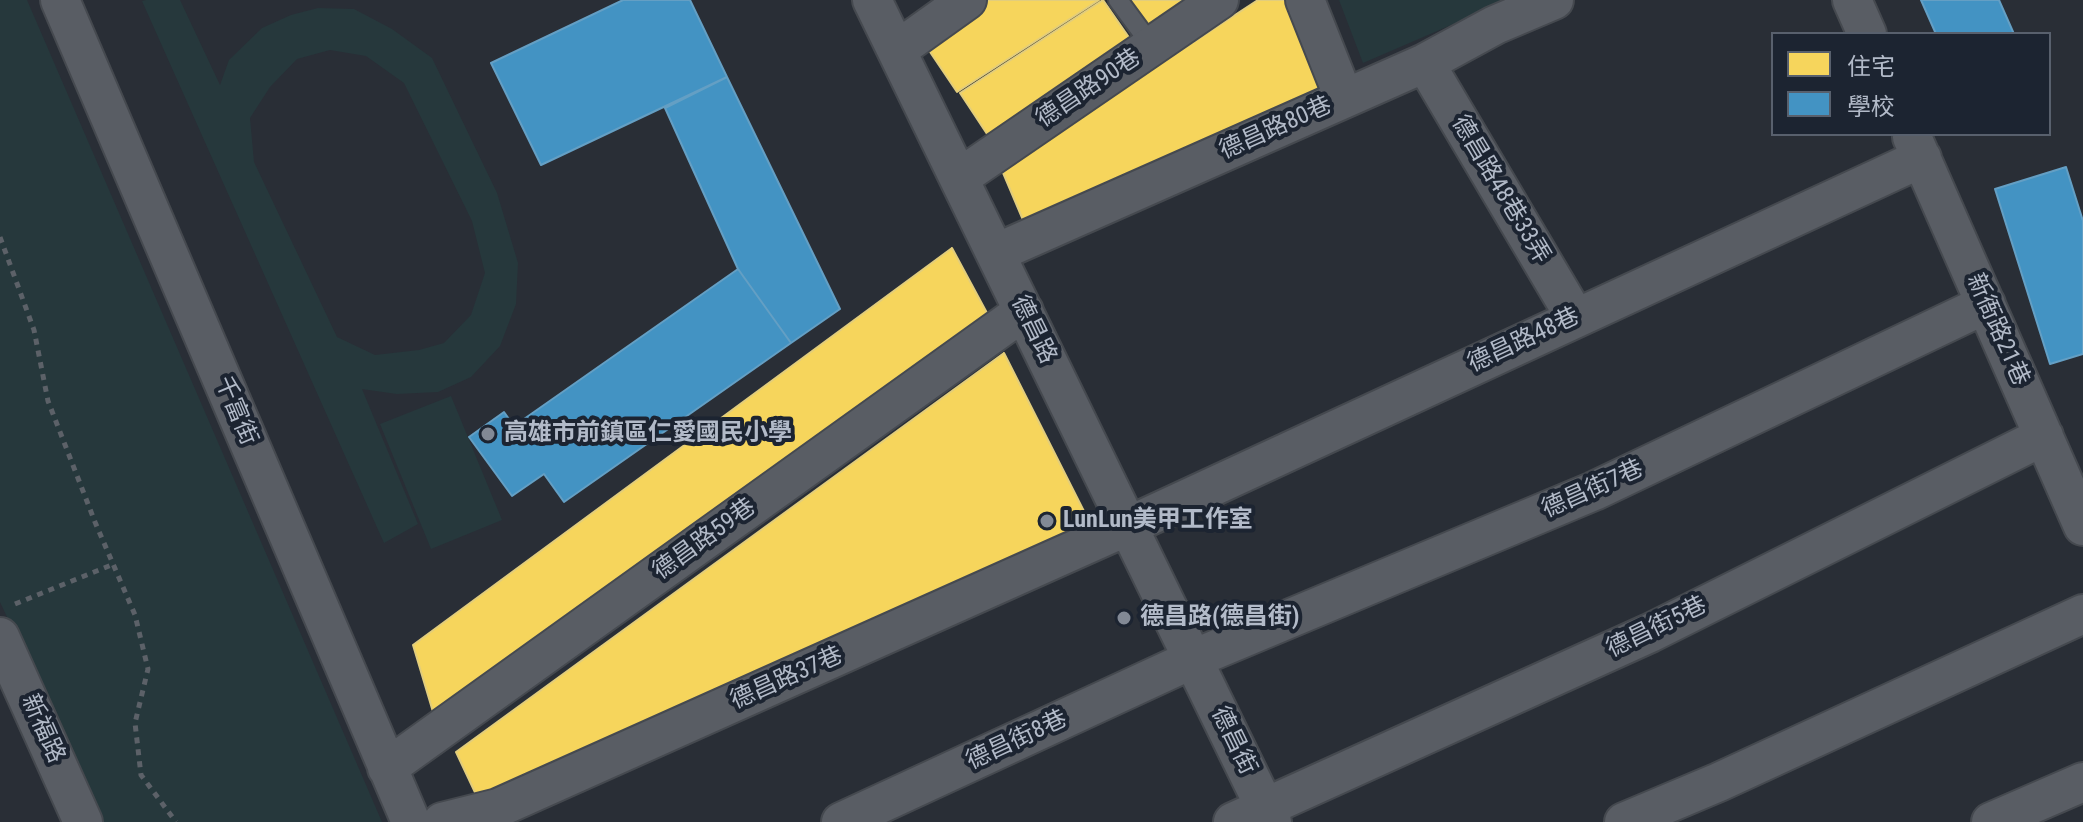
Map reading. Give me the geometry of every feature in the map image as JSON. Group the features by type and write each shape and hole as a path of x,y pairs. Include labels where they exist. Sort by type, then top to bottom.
{"street":[{"name":"千富街","path":"60,0 411,822"},
{"name":"德昌路","path":"872,0 1193,659"},
{"path":"897,50 967,0"},
{"name":"德昌路90巷","path":"959,178 1219,0"},
{"path":"1305,0 1344,98"},
{"name":"德昌路80巷","path":"996,253 1425,63 1495,25 1554,0"},
{"path":"1852,0 1866,32"},
{"name":"德昌路48巷33弄","path":"1425,63 1575,317"},
{"name":"德昌路48巷","path":"1128,526 1575,317 1916,146"},
{"name":"新衙路21巷","path":"1916,146 2083,526"},
{"name":"德昌街7巷","path":"1193,659 1594,491 1986,304"},
{"name":"德昌路59巷","path":"387,768 1024,311"},
{"name":"德昌街5巷","path":"1257,817 1650,633 2044,436"},
{"name":"德昌路37巷","path":"442,822 501,815 1128,526"},
{"path":"1624,822 1719,782 2083,614"},
{"name":"新福路","path":"4,620 83,822"},
{"name":"德昌街","path":"1193,659 1257,817"},
{"name":"德昌街8巷","path":"841,822 1193,659"},
{"path":"1991,822 2083,782"}],"lane":[{"path":"1118,0 1152,46"}],"path":[{"path":"0,237 34,330 48,401 135,615 148,669 135,723 141,775 176,822"},
{"path":"4,620 17,604 114,564"}],"shaded area":[{"path":"0,0 27,0 382,822 103,822 0,602"},
{"path":"180,0 220,85 229,60 262,28 291,15 318,8 354,9 392,29 432,58 497,193 518,263 516,304 500,346 471,377 438,392 397,394 362,389 418,524 384,543 142,1","holes":["330,50 366,56 404,83 472,221 485,273 471,315 444,343 419,350 375,355 337,337 254,162 250,118 270,87 297,59"]},
{"path":"1339,0 1509,0 1363,63"},
{"path":"451,396 502,520 431,549 380,424"}],"building: 住宅":[{"path":"989,0 1099,0 957,92 924,43"},
{"path":"1103,0 1137,49 993,143 960,93"},
{"path":"1124,0 1182,0 1192,13 1153,40"},
{"path":"1258,0 1293,0 1334,91 1023,220 1001,168"},
{"path":"952,248 994,326 436,722 413,645"},
{"path":"1004,353 1096,535 480,803 456,752"}],"building: 學校":[{"path":"623,0 690,0 727,77 541,165 491,63"},
{"path":"1921,0 1999,0 2013,32 1935,32"},
{"path":"727,77 840,309 791,343 738,269 665,108"},
{"path":"2066,167 2083,221 2083,354 2050,364 1995,189"},
{"path":"738,269 791,343 564,502 544,474 512,496 469,437 504,412 514,426"}],"place":[{"name":"高雄市前鎮區仁愛國民小學","path":"488,434"},
{"name":"LunLun美甲工作室","path":"1047,521"},
{"name":"德昌路(德昌街)","path":"1124,618"}]}
